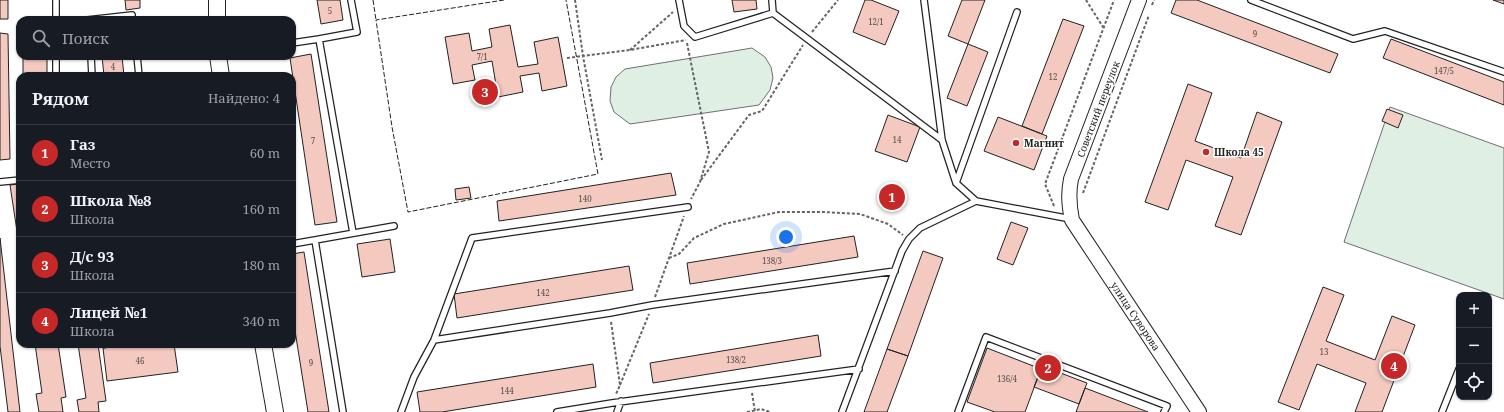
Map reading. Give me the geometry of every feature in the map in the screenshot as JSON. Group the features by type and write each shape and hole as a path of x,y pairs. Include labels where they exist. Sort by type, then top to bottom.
{"main road":[{"path":"217,0 217,16"},
{"path":"219,60 220,72"},
{"path":"264,348 275,412"}],"street":[{"name":"Советский переулок","path":"1066,218 1071,179 1145,4"},
{"name":"улица Суворова","path":"1066,218 1199,412"}],"lane":[{"path":"56,0 56,16"},
{"path":"296,42 357,32 351,0"},
{"path":"679,0 684,26 695,37 773,13"},
{"path":"772,0 773,13 942,140"},
{"path":"924,0 942,140 956,183 976,201 1066,218"},
{"path":"1251,0 1353,40 1385,31 1504,72"},
{"path":"956,183 1016,12"},
{"path":"123,16 132,16"},
{"path":"319,39 353,233"},
{"path":"56,60 56,72"},
{"path":"91,60 92,72"},
{"path":"137,60 139,72"},
{"path":"0,182 16,180"},
{"path":"842,412 902,252 909,239 920,228 976,201"},
{"path":"402,412 414,377 434,340 472,238 688,207"},
{"path":"296,243 394,226"},
{"path":"315,240 343,412"},
{"path":"434,340 610,313 652,305 895,271"},
{"path":"958,412 986,337 1166,406 1164,412"},
{"path":"557,412 858,368"},
{"path":"1442,412 1456,377"},
{"path":"618,412 621,402"}],"path":[{"path":"575,0 583,56 602,160"},
{"path":"700,182 749,115 762,110 807,38 838,0"},
{"path":"1086,0 1103,27"},
{"path":"1066,218 1045,184 1114,0"},
{"path":"1145,4 1154,0"},
{"path":"630,50 680,6"},
{"path":"1081,200 1149,15"},
{"path":"567,58 630,50 687,40"},
{"path":"669,258 679,254 694,238 724,224 779,212 860,214 888,224 909,239"},
{"path":"610,313 620,385 612,403"},
{"path":"751,383 754,411"},
{"path":"747,412 761,409 770,412"}],"green space":[{"path":"752,48 765,57 771,67 773,78 770,90 759,105 630,124 614,112 610,101 611,87 616,77 625,69"},
{"path":"1390,107 1504,148 1504,299 1492,295 1492,292 1484,292 1344,242"}],"building":[{"path":"0,0 8,0 8,19 0,19"},
{"path":"125,0 140,0 140,8 126,10"},
{"path":"317,0 340,0 343,20 321,24"},
{"path":"732,0 756,0 757,9 734,12"},
{"path":"865,0 871,0 899,11 885,45 853,32"},
{"path":"962,0 985,0 968,44 948,36"},
{"path":"1176,0 1197,0 1338,54 1330,73 1171,13"},
{"path":"1493,0 1504,0 1504,4"},
{"path":"1063,19 1084,26 1042,134 1022,126"},
{"path":"510,25 518,67 538,64 534,42 558,37 567,86 542,91 539,73 520,76 523,92 498,97 492,61 472,65 475,80 453,84 445,37 469,33 472,51 492,47 489,29"},
{"path":"0,33 8,34 10,159 0,160"},
{"path":"1391,39 1504,82 1504,105 1383,58"},
{"path":"968,44 988,52 967,106 947,98"},
{"path":"311,54 337,222 315,225 296,98 296,72 292,72 290,60 296,60 296,57"},
{"path":"23,60 47,60 47,72 23,72"},
{"path":"102,60 122,60 124,72 104,72"},
{"path":"1188,84 1212,93 1195,141 1241,158 1257,112 1282,122 1241,235 1215,226 1233,177 1186,160 1168,210 1145,202"},
{"path":"1387,109 1403,115 1398,128 1382,121"},
{"path":"888,115 920,127 907,162 875,151"},
{"name":"Магнит","path":"998,117 1047,136 1034,170 984,151"},
{"path":"671,173 676,195 499,221 497,201"},
{"path":"16,184 16,225 10,185"},
{"path":"469,187 471,198 456,200 455,189"},
{"path":"887,192 900,196 897,203 885,198"},
{"path":"1011,222 1028,228 1013,265 997,259"},
{"path":"854,236 858,257 690,284 687,263"},
{"path":"0,238 20,412 8,412 0,346"},
{"path":"390,239 395,272 362,277 357,244"},
{"path":"923,251 943,258 908,356 887,349"},
{"path":"304,252 329,412 308,412 296,337 296,253"},
{"path":"629,266 633,290 457,318 454,294"},
{"path":"1323,287 1344,295 1326,341 1375,360 1392,316 1415,325 1382,412 1355,412 1366,383 1317,364 1299,410 1278,402"},
{"path":"818,335 821,356 653,383 650,363"},
{"path":"36,348 59,348 66,397 61,398 63,412 39,412 36,394 42,393"},
{"path":"79,348 99,348 106,401 98,402 99,412 79,412 77,400 86,398"},
{"path":"103,348 175,348 178,372 107,381"},
{"path":"987,348 1041,369 1025,412 995,412 967,402"},
{"path":"887,349 908,356 887,412 864,412"},
{"path":"593,364 596,387 442,412 420,412 417,392"},
{"path":"1042,366 1087,383 1079,404 1034,387"},
{"path":"1085,388 1148,412 1076,412"}],"fence":[{"path":"373,0 376,20"},
{"path":"504,0 376,20 392,127 408,212 598,174 566,0"}],"place":[{"name":"Д/с 93","path":"485,92"},
{"name":"Магнит","path":"1016,143"},
{"name":"Школа 45","path":"1206,152"},
{"name":"Газ","path":"892,197"},
{"name":"Лицей №1","path":"1394,366"},
{"name":"Школа №8","path":"1048,368"}]}
